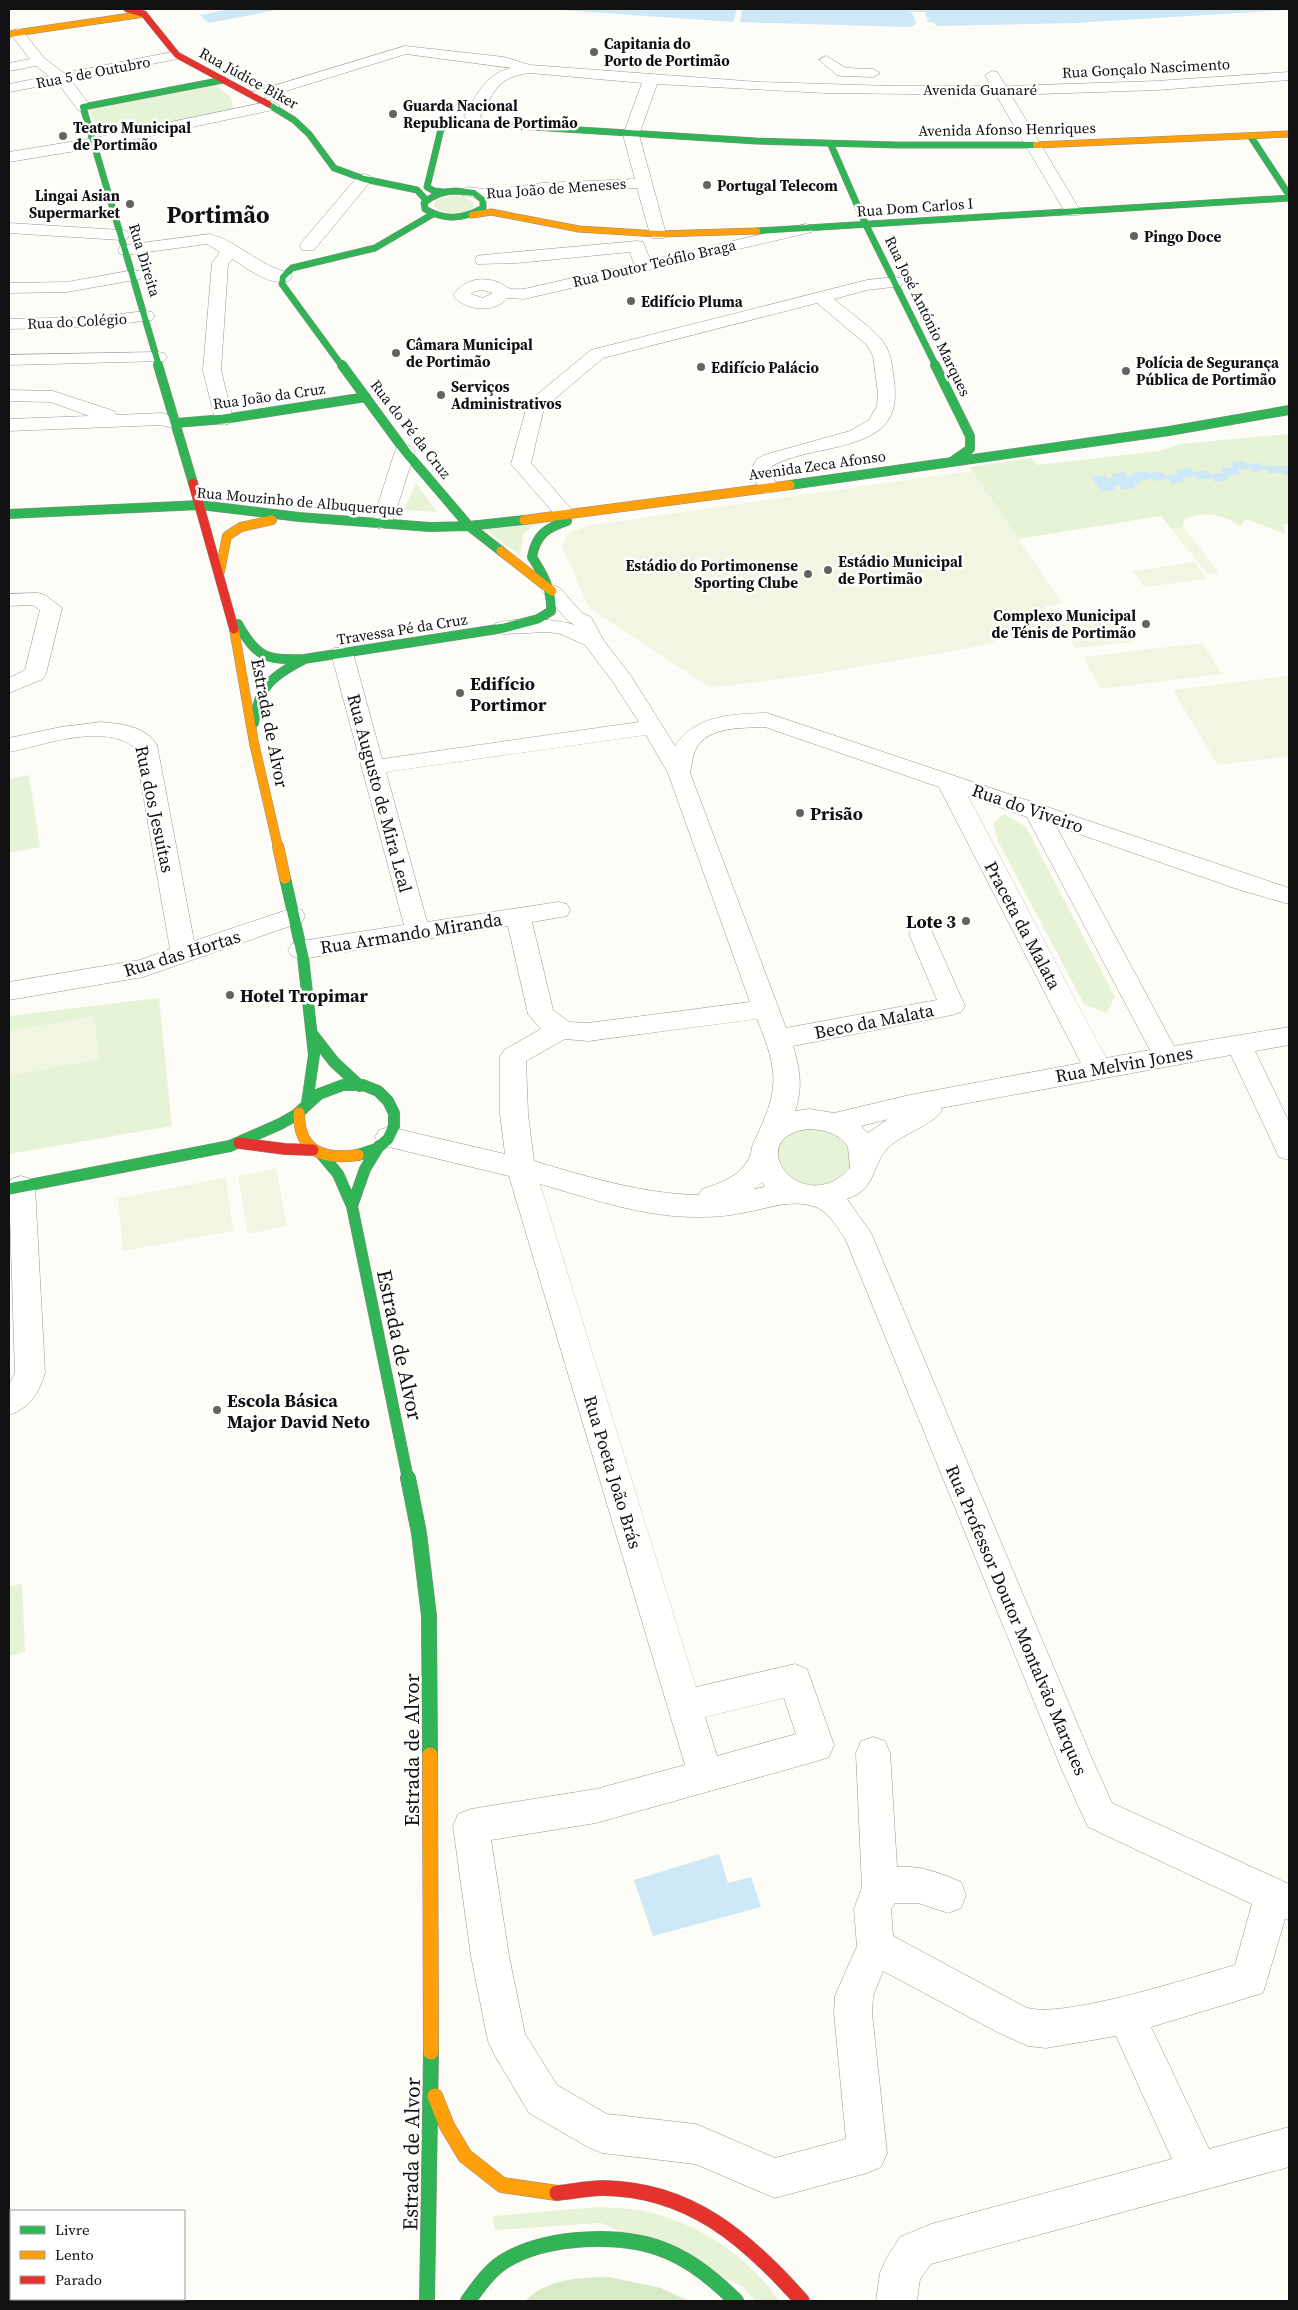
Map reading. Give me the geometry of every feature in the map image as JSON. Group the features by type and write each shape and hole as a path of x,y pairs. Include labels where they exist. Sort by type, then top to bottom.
{"street":[{"path":"127,9 144,14 177,55"},
{"path":"13,34 144,14"},
{"path":"13,34 40,61 62,78 83,107 223,80"},
{"path":"255,96 375,61 405,50 504,61 530,69"},
{"name":"Rua 5 de Outubro","path":"9,88 177,55"},
{"name":"Rua Júdice Biker","path":"177,55 255,96 294,120 309,134 334,168 364,179 417,190 426,200"},
{"path":"826,60 842,72 889,73"},
{"path":"9,67 40,61"},
{"path":"477,122 472,116 495,77 508,71 530,69"},
{"name":"Avenida Guanaré","path":"530,69 761,86 872,89 1000,89 1150,85 1289,76"},
{"path":"1011,73 986,73 1000,89 1073,212"},
{"path":"651,79 631,135 658,234"},
{"path":"9,157 94,143 272,106"},
{"name":"Rua Direita","path":"83,107 176,422"},
{"name":"Avenida Afonso Henriques","path":"444,192 434,191 428,187 428,182 441,128 454,122 477,122 631,135 831,145 1034,145 1289,134"},
{"path":"1255,136 1289,178"},
{"path":"1255,136 1289,196"},
{"name":"Rua José António Marques","path":"831,145 866,225 970,436 970,449 954,460"},
{"path":"308,246 364,179"},
{"name":"Rua João de Meneses","path":"468,192 493,195 542,188 644,183"},
{"path":"9,228 124,242 210,239 284,283 292,268 376,248 433,214 425,209 426,200 444,192 468,192 478,195 484,203 483,208 472,215"},
{"name":"Rua Dom Carlos I","path":"433,214 454,218 491,212 579,229 658,234 806,229 1289,196"},
{"name":"Rua Dom Carlos I","path":"1175,205 1263,202 1289,205"},
{"name":"Rua Doutor Teófilo Braga","path":"502,293 524,294 806,229"},
{"path":"483,260 637,246 642,266"},
{"path":"224,419 212,370 220,263 231,250"},
{"path":"9,288 67,287 134,275"},
{"path":"565,514 521,464 535,406 597,354 867,285 895,282"},
{"name":"Rua do Pé da Cruz","path":"284,283 405,451 469,526 552,591"},
{"path":"768,487 760,471 764,463 771,459 857,435 877,423 886,406 887,394 882,356 874,342 821,297"},
{"name":"Rua do Colégio","path":"9,324 94,322 146,316"},
{"path":"9,360 158,357"},
{"path":"9,396 53,397 90,411 128,421"},
{"name":"Rua João da Cruz","path":"176,422 224,419 366,397"},
{"name":"Avenida Zeca Afonso","path":"469,526 624,508 1169,431 1289,410"},
{"name":"Rua José António Marques","path":"962,418 983,437"},
{"path":"9,426 162,419 176,422"},
{"path":"1218,427 1289,420"},
{"name":"Estrada de Alvor","path":"176,422 230,609 254,743 301,950 314,1054 307,1103"},
{"name":"Avenida Zeca Afonso","path":"1169,431 1218,427 1260,427"},
{"path":"996,444 1029,450"},
{"path":"382,523 405,451"},
{"name":"Rua Mouzinho de Albuquerque","path":"9,514 200,505 298,517 430,527 469,526"},
{"path":"624,508 543,529 535,538 532,557 552,591 575,617 584,622 594,642 620,676 679,773 765,1009 778,1039 785,1067 787,1090 768,1145 768,1171 778,1182 792,1191"},
{"path":"220,573 228,536 241,527 265,520 298,517"},
{"name":"Travessa Pé da Cruz","path":"304,659 504,628 538,619 551,611 552,591"},
{"path":"9,600 38,599 51,608 36,674 9,686"},
{"path":"230,609 250,648 260,658 304,659"},
{"path":"504,628 526,625 552,625 572,629 594,642"},
{"name":"Rua Augusto de Mira Leal","path":"342,653 418,932"},
{"path":"254,743 254,712 260,693 276,673 304,659"},
{"name":"Rua do Viveiro","path":"679,773 686,747 696,734 728,722 767,720 1289,896"},
{"path":"374,767 652,727"},
{"name":"Rua dos Jesuítas","path":"9,745 110,728 126,730 140,736 146,744 184,955"},
{"name":"Praceta da Malata","path":"948,781 1098,1069"},
{"path":"1035,810 1166,1056"},
{"path":"518,916 558,910"},
{"name":"Rua das Hortas","path":"9,990 57,984 143,968 293,916"},
{"name":"Rua Armando Miranda","path":"301,950 518,916 541,1014 561,1030"},
{"name":"Beco da Malata","path":"778,1039 952,1006 921,934"},
{"path":"561,1030 588,1032 765,1009"},
{"name":"Rua Poeta João Brás","path":"561,1030 513,1057 514,1114 521,1168 706,1776"},
{"path":"313,1035 334,1062 360,1086 384,1095 394,1107 395,1126 365,1169 352,1206"},
{"name":"Rua Melvin Jones","path":"959,1095 1166,1056 1289,1036"},
{"path":"1239,1044 1289,1150"},
{"path":"785,1067 826,1121 852,1133 861,1144 864,1151 864,1168"},
{"path":"9,1402 24,1390 30,1373 15,1188 239,1143 299,1113 307,1103 319,1094 333,1088 360,1086"},
{"path":"669,1206 718,1196 744,1184 768,1145 786,1124 800,1120 826,1121 863,1115 959,1095"},
{"path":"239,1143 352,1157 367,1153 384,1142 521,1168 626,1198 669,1206 725,1205 792,1191 820,1196 836,1193 853,1183 864,1168 878,1140 906,1121 959,1095"},
{"path":"299,1113 299,1132 305,1144 317,1152"},
{"name":"Estrada de Alvor","path":"317,1152 338,1174 352,1206 419,1532 429,1616 431,2086 427,2301"},
{"name":"Rua Professor Doutor Montalvão Marques","path":"857,1233 854,1205 864,1168"},
{"name":"Rua Professor Doutor Montalvão Marques","path":"820,1196 840,1208 857,1233 1079,1770 1100,1815 1281,1898"},
{"path":"684,1706 795,1680 818,1745 596,1806 471,1826 490,1956 506,2041 543,2099 602,2133 696,2144 775,2178 867,2153 853,2013 854,1996 875,1947 873,1903 880,1891 891,1885 932,1887 948,1895"},
{"path":"873,1753 880,1891"},
{"path":"875,1947 1028,2027 1046,2029 1126,2015 1250,1980 1281,1898"},
{"path":"1126,2015 1199,2172"},
{"path":"431,2086 447,2126 464,2156 502,2185 558,2194 603,2188 658,2196 708,2214 742,2238 775,2269 802,2301"},
{"path":"897,2301 900,2273 914,2251 931,2244 1289,2147"},
{"path":"468,2301 475,2290 504,2261 545,2245 601,2240 643,2242 682,2258 718,2281 736,2301"}],"green space":[{"path":"215,85 231,97 234,111 101,139 89,108"},
{"path":"449,196 464,196 474,203 473,207 464,212 448,213 442,212 434,206 435,201"},
{"path":"1289,434 1289,523 1283,525 1285,534 1246,519 1240,526 1227,519 1213,515 1198,515 1184,520 1183,527 1172,529 1161,516 1018,539 969,467 1031,458 1037,465 1160,451 1179,444"},
{"name":"Estádio do Portimonense Sporting Clube","path":"971,471 1062,603 1044,607 1055,627 965,649 810,675 711,688 589,608 562,546 569,532 592,525"},
{"path":"416,483 437,512 404,510"},
{"path":"559,520 533,526 523,534 520,555 485,530"},
{"path":"1183,527 1219,572 1207,574 1172,529"},
{"path":"1195,562 1207,579 1144,587 1133,571"},
{"path":"1113,609 1132,642 1075,648 1057,615"},
{"path":"1202,643 1222,674 1101,689 1083,657"},
{"path":"1289,676 1289,756 1218,765 1173,690"},
{"path":"29,775 40,847 9,853 9,779"},
{"path":"1004,814 1026,827 1115,997 1106,1013 1084,1004 999,843 993,824"},
{"path":"159,998 172,1126 9,1154 9,1016"},
{"path":"94,1016 99,1059 9,1076 9,1031"},
{"path":"806,1128 834,1133 844,1141 853,1154 850,1170 837,1181 819,1186 804,1184 792,1177 783,1168 778,1157 780,1146 789,1136"},
{"path":"276,1168 287,1226 248,1234 238,1176"},
{"path":"226,1178 233,1231 123,1251 118,1198"},
{"path":"22,1584 25,1652 9,1656 9,1586"},
{"path":"598,2207 644,2211 664,2216 703,2233 737,2256 753,2270 779,2301 755,2301 742,2286 601,2223 495,2230 493,2216"},
{"path":"609,2277 661,2288 688,2301 525,2301 534,2293 564,2281"}],"water":[{"path":"230,9 276,10 209,23 200,15"},
{"path":"546,9 737,9 733,22"},
{"path":"742,9 1289,10 1075,23 937,26 933,22 928,22 927,20 930,19 927,18 925,13 927,12 909,12 912,13 915,19 911,19 915,20 916,24 910,27 740,22"},
{"path":"1244,461 1248,464 1260,463 1263,466 1289,466 1289,475 1285,475 1282,472 1269,474 1266,470 1253,472 1249,468 1237,470 1240,474 1227,476 1229,480 1215,482 1212,478 1198,480 1195,476 1183,478 1185,482 1171,484 1168,479 1154,481 1152,479 1139,481 1141,483 1134,484 1136,488 1122,490 1119,485 1114,486 1116,490 1102,492 1091,477 1105,475 1108,478 1113,478 1111,474 1125,472 1128,476 1134,475 1133,473 1147,471 1149,473 1162,472 1165,476 1178,474 1176,470 1190,468 1193,472 1206,470 1210,474 1223,473 1220,468 1233,467 1230,462"},
{"path":"719,1854 728,1883 751,1877 761,1907 653,1936 634,1880"}],"traffic: fast":[{"path":"193,483 83,107 223,80"},
{"path":"268,104 294,120 309,134 334,168 364,179 417,190 426,200"},
{"path":"444,192 434,191 427,187 441,129 454,122 826,144 1036,145"},
{"path":"1251,137 1289,195"},
{"path":"831,145 866,225 970,436 970,449 954,460"},
{"path":"456,191 474,193 483,200 483,208 469,215 454,218 439,216 425,209 424,203 431,197 443,192 456,191"},
{"path":"757,231 1289,198"},
{"path":"433,214 375,248 292,268 283,277 282,284 405,451 469,526 501,551"},
{"path":"176,423 224,419 366,397"},
{"path":"790,485 1169,431 1289,410"},
{"path":"9,514 200,505 299,517 430,527 469,526 524,520"},
{"path":"238,624 251,645 263,656 279,659 304,659 504,628 538,619 551,611 551,596 547,582 532,557 534,548 542,532 567,521"},
{"path":"254,723 255,711 262,691 274,677 303,660"},
{"path":"285,878 303,957 314,1055 307,1103"},
{"path":"313,1035 334,1062 360,1086"},
{"path":"9,1189 230,1146 256,1137 296,1115 310,1100 319,1094 333,1087 343,1085 363,1085 378,1091 388,1101 394,1113 394,1126 388,1139 376,1149 358,1155"},
{"path":"352,1206 365,1169 379,1146"},
{"path":"322,1155 338,1174 352,1206 419,1533 429,1616 430,1755"},
{"path":"427,2301 431,2052"},
{"path":"468,2301 493,2270 516,2255 552,2244 611,2239 644,2243 670,2252 682,2258 716,2282 736,2301"}],"traffic: slow":[{"path":"9,34 144,14"},
{"path":"1036,145 1289,134"},
{"path":"472,215 491,212 579,229 658,234 757,231"},
{"path":"524,520 790,485"},
{"path":"220,571 227,536 241,527 272,520"},
{"path":"501,551 552,591"},
{"path":"234,629 254,743 285,878"},
{"path":"299,1113 299,1126 304,1141 316,1152 341,1157 358,1155"},
{"path":"430,1755 431,2052"},
{"path":"435,2096 447,2126 465,2156 502,2185 557,2193"}],"traffic: jam":[{"path":"127,9 144,14 177,55 268,104"},
{"path":"193,483 230,609 234,629"},
{"path":"239,1143 285,1149 313,1150"},
{"path":"557,2193 603,2188 635,2191 664,2197 690,2207 739,2237 782,2278 802,2301"}],"place":[{"name":"Capitania do Porto de Portimão","path":"594,52"},
{"name":"Guarda Nacional Republicana de Portimão","path":"393,114"},
{"name":"Teatro Municipal de Portimão","path":"63,136"},
{"name":"Portugal Telecom","path":"707,185"},
{"name":"Lingai Asian Supermarket","path":"130,204"},
{"name":"Pingo Doce","path":"1134,236"},
{"name":"Edifício Pluma","path":"631,301"},
{"name":"Câmara Municipal de Portimão","path":"396,353"},
{"name":"Edifício Palácio","path":"701,367"},
{"name":"Polícia de Segurança Pública de Portimão","path":"1126,371"},
{"name":"Serviços Administrativos","path":"441,395"},
{"name":"Estádio Municipal de Portimão","path":"828,570"},
{"name":"Estádio do Portimonense Sporting Clube","path":"808,574"},
{"name":"Complexo Municipal de Ténis de Portimão","path":"1146,624"},
{"name":"Edifício Portimor","path":"460,693"},
{"name":"Prisão","path":"800,813"},
{"name":"Lote 3","path":"966,921"},
{"name":"Hotel Tropimar","path":"230,995"},
{"name":"Escola Básica Major David Neto","path":"217,1410"}],"district":[{"name":"Portimão","path":"218,214"}]}
